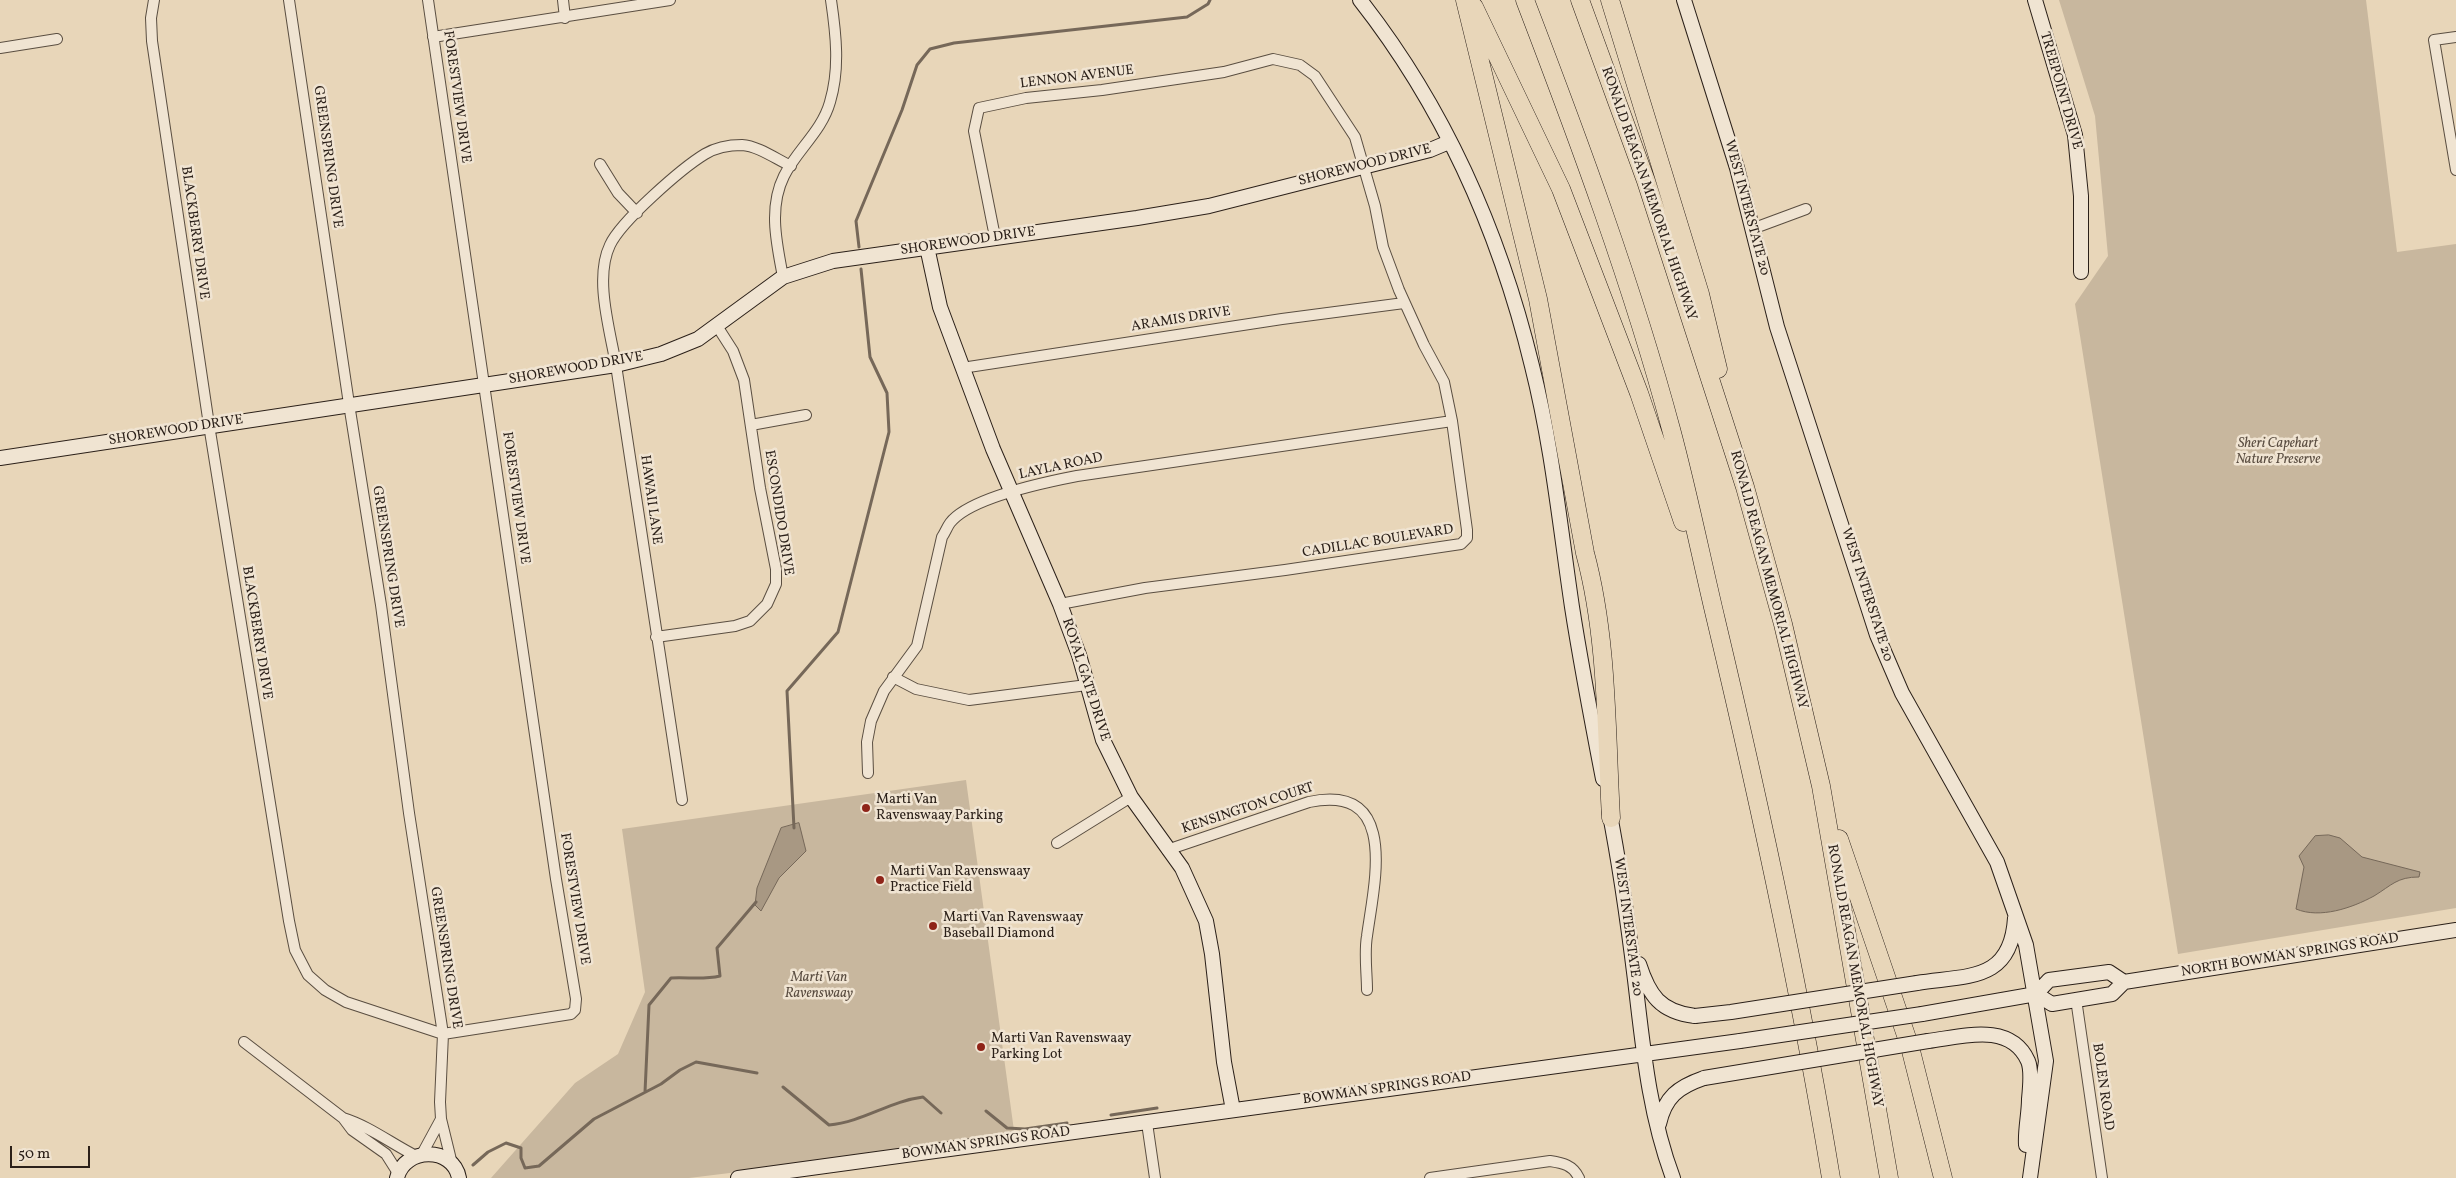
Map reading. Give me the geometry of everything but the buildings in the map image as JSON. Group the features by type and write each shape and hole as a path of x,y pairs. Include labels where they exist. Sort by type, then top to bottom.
{"highway":[{"path":"1465,0 1538,299 1585,553 1596,592 1601,638 1610,818"},
{"path":"1469,0 1561,189 1640,393 1717,622"},
{"path":"1525,0 1573,126 1671,429 1778,892 1831,1178"},
{"name":"RONALD REAGAN MEMORIAL HIGHWAY","path":"1580,0 1646,181 1746,487 1783,624 1821,786 1888,1178"},
{"path":"1610,0 1700,294 1746,487"},
{"path":"1821,786 1910,1048 1943,1178"},
{"path":"1825,1141 1825,1178"}],"street":[{"name":"BLACKBERRY DRIVE","path":"154,0 151,18 152,41 209,425 287,911 295,950 308,975 332,994 346,1002 443,1034 564,1016 575,1010 576,1000"},
{"name":"GREENSPRING DRIVE","path":"289,0 381,605 408,813 443,1034 441,1119 452,1164"},
{"name":"FORESTVIEW DRIVE","path":"428,0 556,879 576,1000"},
{"path":"563,0 565,18"},
{"path":"433,37 565,18 670,0"},
{"path":"784,277 774,230 783,177 823,121 836,81 836,52 830,0"},
{"name":"WEST INTERSTATE 20","path":"1360,0 1403,58 1449,142 1483,212 1506,272 1532,365 1554,469 1573,609 1630,934 1648,1088 1673,1178"},
{"name":"WEST INTERSTATE 20","path":"1684,0 1734,159 1777,327 1886,661 1997,862 2016,911 2026,945 2046,1060 2030,1178"},
{"name":"TREEPOINT DRIVE","path":"2035,0 2075,135 2081,196 2081,272"},
{"path":"2456,37 2434,40 2456,170"},
{"path":"0,48 57,39"},
{"name":"LENNON AVENUE","path":"995,238 974,131 978,108 1026,98 1102,90 1224,72 1273,59 1300,64 1307,70"},
{"name":"CADILLAC BOULEVARD","path":"1060,604 1145,588 1461,544 1466,538 1467,530 1452,421 1444,382 1424,346 1404,303 1383,247 1365,167 1355,137 1332,99 1315,76 1307,70"},
{"name":"SHOREWOOD DRIVE","path":"0,458 616,365 661,354 698,339 784,277 833,261 1209,206 1430,150 1449,142"},
{"name":"HAWAII LANE","path":"682,800 616,365 604,300 604,268 610,245 623,225 681,172 706,153 729,146 750,147 791,166"},
{"path":"600,164 618,193 637,213"},
{"path":"1752,229 1806,208"},
{"name":"ROYAL GATE DRIVE","path":"926,247 940,307 962,368 1079,654 1103,740 1132,797 1167,850 1182,868 1206,921 1212,954 1224,1062 1233,1110"},
{"name":"ARAMIS DRIVE","path":"962,368 1282,319 1404,303"},
{"name":"ESCONDIDO DRIVE","path":"656,638 735,626 750,620 767,604 776,584 776,569 760,488 744,380 733,351 717,326"},
{"path":"752,425 806,415"},
{"name":"LAYLA ROAD","path":"868,773 867,742 871,721 884,691 917,646 941,542 950,522 968,510 1012,491 1037,483 1452,421"},
{"path":"893,677 916,688 969,700 1087,685"},
{"path":"1056,843 1132,797"},
{"name":"KENSINGTON COURT","path":"1167,850 1308,802 1331,799 1352,805 1369,820 1376,845 1373,907 1366,938 1367,990"},
{"path":"1630,934 1644,978 1654,996 1666,1009 1679,1014 1695,1016 1975,974 1996,966 2012,944 2016,911"},
{"name":"NORTH BOWMAN SPRINGS ROAD","path":"2036,994 2052,1004 2112,994 2124,982 2456,930"},
{"path":"2036,994 2049,980 2109,972 2124,982"},
{"name":"BOWMAN SPRINGS ROAD","path":"738,1178 968,1148 1015,1138 1147,1122 1613,1058 1644,1056 1922,1014 2036,994"},
{"name":"BOLEN ROAD","path":"2076,999 2102,1178"},
{"path":"1658,1129 1662,1110 1672,1095 1686,1084 1704,1078 1928,1041 1979,1034 2000,1034 2015,1044 2028,1062 2029,1099 2026,1141 2030,1178"},
{"path":"244,1042 343,1118 352,1130 386,1154 397,1176"},
{"path":"343,1118 358,1123 387,1141 419,1155"},
{"name":"GREENSPRING DRIVE","path":"419,1155 441,1119"},
{"path":"1147,1122 1155,1178"},
{"path":"397,1176 403,1164 419,1155 433,1154 444,1157 452,1164 459,1178"},
{"path":"1430,1178 1550,1161 1569,1165 1579,1176"}],"green space":[{"name":"Sheri Capehart Nature Preserve","path":"2059,0 2366,0 2397,252 2456,244 2456,908 2178,954 2075,304 2108,256 2095,116"},
{"name":"Marti Van Ravenswaay","path":"966,780 1015,1138 689,1178 491,1178 575,1083 618,1054 645,992 622,829"}],"shaded area":[{"path":"799,823 806,851 779,878 761,911 755,905 757,888 781,828"},
{"path":"2329,835 2340,838 2362,857 2420,872 2419,877 2400,880 2374,896 2336,911 2315,913 2296,909 2304,867 2299,856 2315,836"}],"waterway":[{"path":"859,247 856,221 902,110 917,65 930,49 954,43 1187,17 1208,4 1210,0"},
{"path":"794,828 787,691 838,632 889,432 887,393 870,357 861,269"},
{"path":"645,1092 649,1005 671,978 720,976 717,948 756,902"},
{"path":"473,1165 488,1152 506,1143 521,1148 521,1158 525,1168 539,1166 594,1119 661,1084 680,1070 696,1062 757,1073"},
{"path":"783,1087 829,1125 853,1120 911,1099 923,1097 941,1113"},
{"path":"1111,1115 1157,1108"},
{"path":"986,1111 1007,1128 1025,1129 1067,1123"}],"place":[{"name":"Marti Van Ravenswaay Parking","path":"866,808"},
{"name":"Marti Van Ravenswaay Practice Field","path":"880,880"},
{"name":"Marti Van Ravenswaay Baseball Diamond","path":"933,926"},
{"name":"Marti Van Ravenswaay Parking Lot","path":"981,1047"}]}
